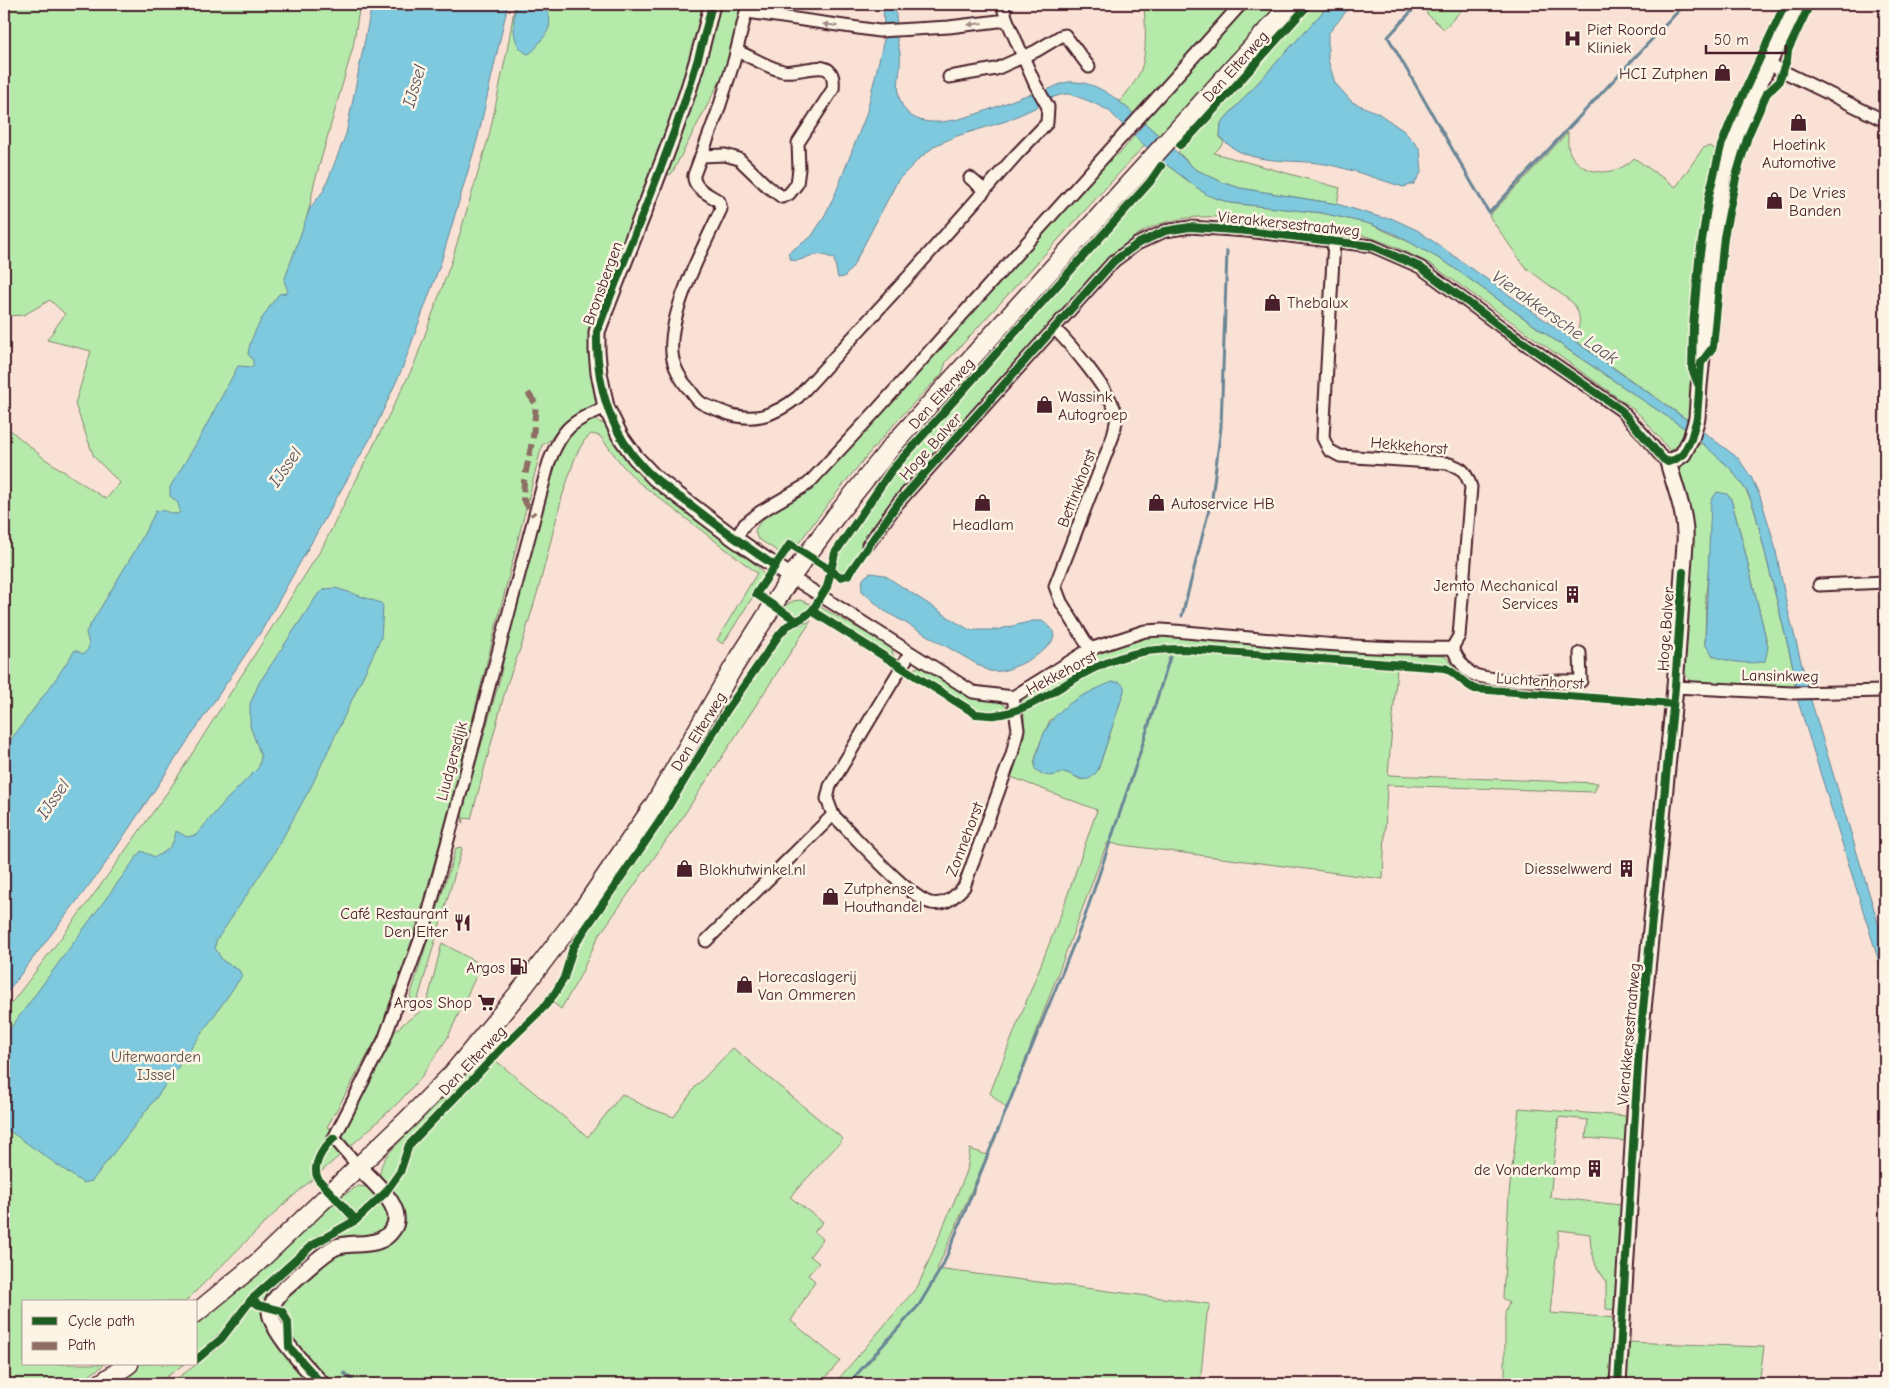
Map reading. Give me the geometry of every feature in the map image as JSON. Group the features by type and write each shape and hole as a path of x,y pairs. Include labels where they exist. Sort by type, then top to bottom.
{"main road":[{"name":"Den Elterweg","path":"198,1310 257,1263 406,1121 453,1073 549,955 654,805 733,668 791,577 835,517 892,446 1292,4"},
{"path":"100,1384 126,1366"}],"street":[{"name":"Bronsbergen","path":"712,4 704,37 673,132 597,332 599,373 606,407 620,436 645,469 735,539 791,577"},
{"path":"1002,4 1035,84 1048,107 1047,123 984,190 798,397 784,408 769,415 749,418 733,416 700,402 682,381 672,353 675,323 695,263 722,209 720,201 695,185 693,180 737,51 747,8 879,31 903,31 1007,20"},
{"path":"735,539 745,524 760,512 808,484 1241,4"},
{"path":"1668,462 1683,454 1691,439 1697,418 1717,209 1724,176 1741,124 1796,4"},
{"path":"949,77 985,72 1023,57 1065,35 1089,67"},
{"path":"701,156 725,155 739,159 767,186 782,197 789,194 796,184 799,169 798,142 833,89 834,80 830,72 823,67 792,72 782,71 737,51"},
{"path":"1768,64 1885,121"},
{"path":"970,178 984,190"},
{"name":"Vierakkersestraatweg","path":"1055,329 1114,261 1137,244 1165,231 1190,227 1247,231 1372,246 1420,267 1504,329 1621,410 1668,462"},
{"name":"Hekkehorst","path":"791,577 973,692 1013,696 1090,649 1145,631 1162,630 1323,643 1429,649 1452,648 1459,636 1470,487 1466,474 1459,467 1446,463 1340,456 1329,450 1323,438 1334,241"},
{"name":"Hoge Balver","path":"868,545 898,503 1055,329"},
{"name":"Bettinkhorst","path":"1055,329 1068,342 1109,396 1117,415 1113,436 1055,586 1061,602 1090,649"},
{"name":"Liudgersdijk","path":"358,1166 334,1138 384,1040 425,926 549,462 556,442 570,425 606,407"},
{"name":"Hoge Balver","path":"1668,462 1686,530 1675,687"},
{"path":"1819,585 1885,582"},
{"name":"Luchtenhorst","path":"1452,648 1463,666 1481,677 1538,681 1581,681 1580,653"},
{"path":"706,941 833,815 827,799 830,786 910,653"},
{"name":"Vierakkersestraatweg","path":"1618,1384 1639,1050 1675,687"},
{"name":"Lansinkweg","path":"1675,687 1793,693 1885,692"},
{"name":"Zonnehorst","path":"833,815 910,891 931,903 950,901 964,887 1012,754 1018,729 1013,696"},
{"path":"322,1384 278,1331 273,1323 270,1311 275,1299 282,1291 331,1249 343,1245 378,1241 386,1237 392,1230 396,1218 392,1203 358,1166"}],"green space":[{"path":"4,4 360,4 353,47 314,184 288,292 257,364 182,512 89,653 4,772 4,425 45,459 106,499 120,483 94,457 75,404 91,351 47,340 65,314 50,300 24,315 4,316"},
{"name":"Uiterwaarden IJssel","path":"515,4 706,4 699,35 668,131 601,301 597,401 595,406 559,428 549,441 542,445 454,792 418,921 389,1011 377,1038 327,1127 340,1133 390,1036 420,1012 428,999 442,943 485,967 476,976 448,1037 422,1076 400,1101 283,1205 187,1300 22,1300 22,1366 102,1366 78,1384 4,1384 4,1013 92,897 171,787 322,548 414,365 452,260 489,136"},
{"path":"718,4 741,4 734,43 722,77 672,173 669,175 667,173 668,169"},
{"path":"1144,4 1233,4 1134,114 1120,102 1136,80 1143,64 1145,38"},
{"path":"1247,4 1282,4 1161,137 1141,120"},
{"path":"1312,4 1330,4 1221,123 1220,137 1224,143 1214,153 1340,188 1337,204 1240,188 1195,169 1178,152"},
{"path":"1434,4 1467,4 1444,29 1426,13"},
{"path":"1568,132 1570,153 1584,167 1593,171 1610,171 1619,169 1634,158 1676,187 1703,148 1710,146 1716,150 1717,157 1698,255 1693,304 1690,354 1693,393 1692,423 1573,339 1578,330 1579,317 1573,303 1525,267 1489,216"},
{"path":"1134,136 1145,145 946,362 942,374 903,414 867,456 798,544 791,539 779,552 757,538 755,530 763,519 811,485 1107,162 1121,152"},
{"path":"1167,165 1207,195 1230,203 1322,213 1370,224 1409,242 1447,263 1571,352 1687,430 1684,437 1670,451 1642,417 1628,405 1432,265 1398,248 1362,235 1325,228 1225,217 1178,219 1147,229 1109,257 894,497 861,543 864,546 844,573 835,573 835,561 839,552 886,483 956,399"},
{"path":"595,420 606,425 616,441 672,500 756,565 763,573 764,579 723,644 717,640 757,573 637,481 600,436 591,434 584,441 576,455 562,497 539,587 522,644 507,684 471,819 464,818 463,823 462,813 499,682 508,638 506,633 558,453 572,432 582,425"},
{"path":"1702,443 1727,465 1740,481 1751,500 1793,667 1797,698 1693,683 1681,667 1678,475 1683,461","holes":["1731,499 1768,647 1740,662 1713,656 1705,644 1706,594 1710,555"]},
{"path":"800,600 813,605 802,615 795,616 782,607 793,601"},
{"path":"819,606 891,647 895,661 816,612"},
{"path":"811,621 680,821 598,937 580,976 561,1009 552,1002 567,978 577,948 586,931 628,874 738,699 773,649 792,628"},
{"path":"1170,635 1445,656 1458,670 1437,665 1167,646 1135,650 1105,660 1022,706 1022,700 1026,693 1097,654 1127,641 1142,637"},
{"path":"1165,652 1397,669 1388,775 1598,783 1594,792 1387,785 1383,879 1107,843 1007,1109 990,1093 1061,914 1097,810 1011,777 1024,736 1024,712 1098,671 1124,661","holes":["1124,691 1098,770 1081,780 1071,774 1034,763 1050,720"]},
{"path":"921,666 961,691 980,698 1001,702 1010,710 987,712 972,708 910,670"},
{"path":"461,847 462,849 418,999 413,1000 410,997 456,848"},
{"path":"733,1048 843,1139 790,1197 823,1222 814,1232 823,1239 810,1256 819,1263 808,1275 815,1281 791,1321 840,1361 820,1384 329,1384 296,1346 289,1316 282,1308 277,1306 283,1298 332,1255 387,1243 391,1191 402,1177 411,1149 495,1060 588,1137 622,1094 646,1107 674,1117 696,1086"},
{"path":"468,1073 472,1076 408,1144 394,1176 386,1187 381,1179 380,1170 388,1154 439,1100"},
{"path":"1519,1108 1626,1116 1629,1114 1626,1141 1586,1138 1588,1120 1559,1117 1550,1197 1621,1205 1617,1310 1606,1309 1606,1281 1596,1266 1591,1248 1590,1234 1559,1230 1550,1313 1617,1318 1614,1384 1505,1384 1505,1313 1509,1303 1503,1298 1509,1194"},
{"path":"970,1149 987,1155 937,1269 1210,1304 1207,1314 1200,1384 834,1384 918,1286 967,1171"},
{"path":"358,1186 366,1187 380,1195 359,1213 354,1211 341,1197"},
{"path":"383,1200 389,1214 385,1227 373,1235 333,1242 266,1302 259,1302 259,1296 323,1240 357,1222"},
{"path":"335,1203 347,1217 346,1221 316,1237 248,1298 221,1331 198,1353 198,1320 227,1298"},
{"path":"253,1306 265,1311 308,1378 307,1384 169,1384 194,1366 198,1366 198,1363 225,1342 248,1307"},
{"path":"1626,1342 1764,1347 1759,1384 1625,1384"},
{"path":"136,1366 181,1366 157,1384 110,1384"}],"water":[{"name":"IJssel","path":"372,4 508,4 478,137 441,262 402,369 371,437 262,630 103,867 4,996 4,749 75,650 83,654 88,649 89,644 86,632 136,549 156,511 178,514 180,511 178,503 170,496 170,487 199,439 238,366 253,367 253,360 248,354 252,339 274,300 279,294 288,291 284,281 310,208 324,190 346,134"},
{"path":"516,4 543,4 549,15 550,25 546,33 534,50 528,54 518,45 514,32"},
{"path":"883,4 895,4 897,28 884,28"},
{"path":"1330,4 1352,4 1328,34 1328,60 1335,83 1352,102 1378,113 1404,131 1420,149 1422,171 1414,184 1403,187 1355,171 1325,164 1269,160 1256,157 1231,147 1220,137 1221,123"},
{"path":"896,34 900,53 898,86 902,105 911,116 925,121 941,122 959,119 1068,82 1078,82 1096,87 1112,96 1134,114 1124,126 1108,110 1070,94 1064,94 1047,99 1037,107 1006,121 957,136 936,145 898,180 852,268 844,277 838,278 834,259 814,255 796,261 791,260 788,253 811,237 823,219 836,192 866,115 885,35"},
{"path":"1145,123 1195,169 1222,182 1240,188 1337,204 1383,218 1391,218 1417,230 1690,422 1738,458 1751,477 1760,496 1774,542 1787,606 1810,697 1885,946 1885,981 1797,698 1793,667 1755,511 1748,493 1731,469 1687,430 1573,353 1447,263 1393,233 1370,224 1322,213 1230,203 1207,195 1167,165 1134,136"},
{"path":"1717,492 1727,494 1731,499 1768,647 1765,661 1747,663 1725,660 1714,656 1705,644 1711,501"},
{"path":"871,573 884,575 970,630 996,630 1033,621 1042,621 1054,633 1052,642 1047,648 1023,663 1007,670 989,671 883,610 862,591 863,580"},
{"path":"336,588 381,603 383,607 381,638 312,785 272,857 216,941 215,948 223,961 239,970 242,976 159,1094 92,1181 83,1183 4,1127 4,1037 141,851 155,857 170,847 176,831 187,837 196,835 227,799 259,767 261,756 250,726 250,704 259,683 318,594 325,589"},
{"path":"1112,682 1119,682 1124,686 1124,691 1098,770 1094,775 1086,779 1064,772 1049,776 1035,769 1039,747 1050,722 1058,713 1077,699"}],"waterway":[{"path":"1418,4 1388,37 1489,213 1685,4"},
{"path":"1182,616 1212,498 1221,427 1227,251"},
{"path":"848,1384 919,1305 943,1265 1084,919 1170,657"},
{"path":"344,1373 357,1384"}],"marked path":[{"path":"528,393 536,404 533,437 524,481 523,499 534,515"}],"cycle path":[{"path":"712,4 702,46 675,129 597,332 599,369 602,387 613,422 632,454 644,468 667,488 775,566"},
{"path":"1180,145 1309,4"},
{"path":"1698,384 1692,369 1693,326 1699,260 1709,195 1721,146 1730,123 1785,4"},
{"path":"797,621 756,594 790,544 841,577 848,575 898,503 1114,261 1137,244 1165,231 1190,227 1247,231 1372,246 1420,267 1504,329 1621,410 1663,459 1668,462 1676,459 1683,454 1691,439 1697,418 1701,363 1713,347 1724,237 1737,173 1748,136 1767,93 1778,83 1787,60 1788,50 1810,4"},
{"path":"198,1358 221,1339 251,1300 312,1245 356,1220 385,1193 400,1172 409,1145 545,1006 564,978 573,948 659,822 727,710 779,635 787,626 812,611 827,587 835,553 891,471 1150,182 1161,166"},
{"path":"1618,1384 1639,1050 1675,687 1683,572"},
{"path":"812,611 976,714 993,715 1023,708 1086,672 1110,661 1140,652 1172,649 1445,668 1475,689 1673,704"},
{"path":"334,1138 319,1157 316,1174 318,1179 356,1220"},
{"path":"251,1300 259,1305 282,1311 288,1322 289,1347 322,1384"}],"place":[{"name":"Piet Roorda Kliniek","path":"1573,38"},
{"name":"HCI Zutphen","path":"1722,73"},
{"name":"Hoetink Automotive","path":"1799,122"},
{"name":"De Vries Banden","path":"1775,201"},
{"name":"Thebalux","path":"1273,302"},
{"name":"Wassink Autogroep","path":"1044,405"},
{"name":"Headlam","path":"983,502"},
{"name":"Autoservice HB","path":"1157,503"},
{"name":"Jemto Mechanical Services","path":"1572,594"},
{"name":"Diesselwwerd","path":"1626,868"},
{"name":"Blokhutwinkel.nl","path":"685,869"},
{"name":"Zutphense Houthandel","path":"830,897"},
{"name":"Café Restaurant Den Elter","path":"462,922"},
{"name":"Argos","path":"519,967"},
{"name":"Horecaslagerij Van Ommeren","path":"744,985"},
{"name":"Argos Shop","path":"486,1002"},
{"name":"de Vonderkamp","path":"1595,1169"}],"water label":[{"name":"Vierakkersche Laak","path":"1555,317"}]}
